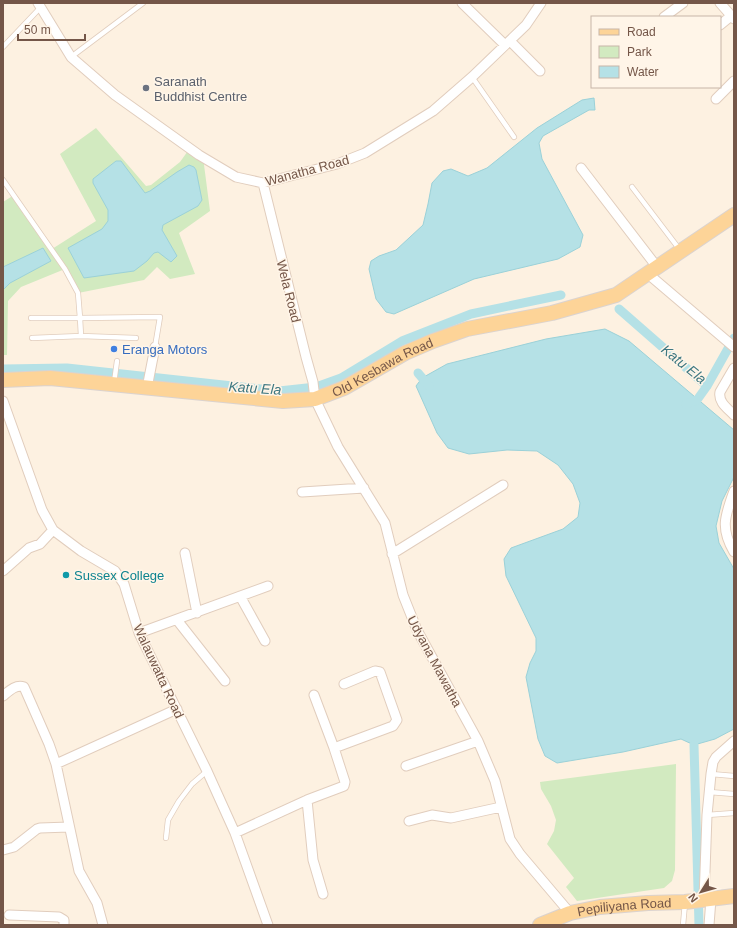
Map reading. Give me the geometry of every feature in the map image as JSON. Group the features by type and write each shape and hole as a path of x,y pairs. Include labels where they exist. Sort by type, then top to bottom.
{"main road":[{"name":"Old Kesbawa Road","path":"3,380 50,378 283,401 315,396 344,388 405,353 433,340 468,329 552,313 616,295 734,215"},
{"name":"Pepiliyana Road","path":"540,925 570,913 600,907 685,902 734,896"}],"street":[{"path":"462,3 540,71"},
{"name":"Wanatha Road","path":"39,5 71,58 115,95 199,155 236,177 263,183 337,164 365,153 433,111 472,77 526,26 541,3"},
{"path":"665,16 683,3"},
{"path":"720,3 733,18 721,24"},
{"path":"716,99 734,81"},
{"path":"581,168 652,270 734,347"},
{"name":"Wela Road","path":"263,183 313,382 315,396"},
{"path":"147,388 155,347"},
{"path":"734,368 719,395 722,403 734,415"},
{"name":"Udyana Mawatha","path":"315,396 338,447 385,523 403,595 417,630 478,741 495,781 510,839 520,854 570,913"},
{"name":"Walauwatta Road","path":"3,401 42,510 53,530 80,551 115,571 124,584 139,633 207,771 235,833 268,925"},
{"path":"392,554 504,485"},
{"path":"302,492 364,488"},
{"path":"734,491 726,512 725,530 729,543 734,552"},
{"path":"3,571 29,548 40,544 53,530"},
{"path":"185,553 197,613"},
{"path":"139,633 268,586"},
{"path":"240,596 265,641"},
{"path":"177,620 225,681"},
{"path":"334,748 393,726 397,720 380,672 375,671 344,684"},
{"path":"3,696 15,687 24,687 50,744 56,764 79,871 96,903 103,925"},
{"path":"235,833 307,800 344,786 345,782 334,748 314,695"},
{"path":"56,764 177,709"},
{"path":"406,766 478,741"},
{"path":"709,925 707,899 707,815 711,774 713,762 716,757 734,741"},
{"path":"307,800 313,860 323,894"},
{"path":"409,821 432,815 451,818 501,807"},
{"path":"3,850 14,847 40,828 69,827"},
{"path":"9,915 60,917 64,920 64,925"}],"lane":[{"path":"71,58 142,3"},
{"path":"3,47 39,5"},
{"path":"472,77 514,137"},
{"path":"3,180 65,269 78,293 81,336"},
{"path":"632,187 681,251"},
{"path":"31,318 160,317 155,347"},
{"path":"32,338 81,336 136,338"},
{"path":"114,384 117,361"},
{"path":"166,838 168,820 179,800 192,784 207,771"},
{"path":"711,774 734,776"},
{"path":"709,792 734,794"},
{"path":"707,815 734,813"},
{"path":"683,925 685,902"}],"green space":[{"path":"96,128 146,186 151,185 180,162 190,148 203,157 210,211 179,233 195,274 170,279 157,267 144,280 78,293 65,269 21,287 8,301 7,355 3,355 3,202 14,195 52,249 96,221 60,154"},
{"path":"676,764 675,870 672,881 664,888 577,901 566,887 574,878 547,844 554,831 556,820 551,806 541,789 540,782"}],"water":[{"path":"594,98 595,110 589,110 543,136 539,143 542,159 583,235 580,247 558,259 474,279 394,314 386,312 376,299 369,269 371,261 379,256 396,250 423,225 432,183 443,171 451,169 468,176 487,168 537,128 582,100"},
{"path":"116,161 121,161 145,193 189,165 194,167 196,170 202,200 198,206 163,225 162,230 177,256 171,262 158,252 154,253 147,261 134,271 84,278 68,248 102,229 108,221 108,210 93,183 93,179"},
{"path":"43,248 51,261 10,283 3,290 3,267"},
{"path":"605,329 629,341 734,430 734,477 722,501 716,526 719,543 734,569 734,729 715,739 694,745 681,739 623,752 557,763 545,756 538,739 526,677 530,663 536,651 536,638 506,576 504,559 511,548 563,529 578,517 580,503 573,484 558,465 537,451 507,450 469,454 448,448 437,433 416,386 422,378 447,364 546,339"}],"waterway":[{"name":"Katu Ela","path":"3,369 67,368 279,391 316,387 341,378 402,341 471,314 561,295"},
{"name":"Katu Ela","path":"619,309 707,386 734,338"},
{"path":"418,373 429,386"},
{"path":"686,404 697,400 707,386"},
{"path":"694,745 699,925"}],"place":[{"name":"Saranath Buddhist Centre","path":"146,88"},
{"name":"Eranga Motors","path":"114,349"},
{"name":"Sussex College","path":"66,575"}]}
